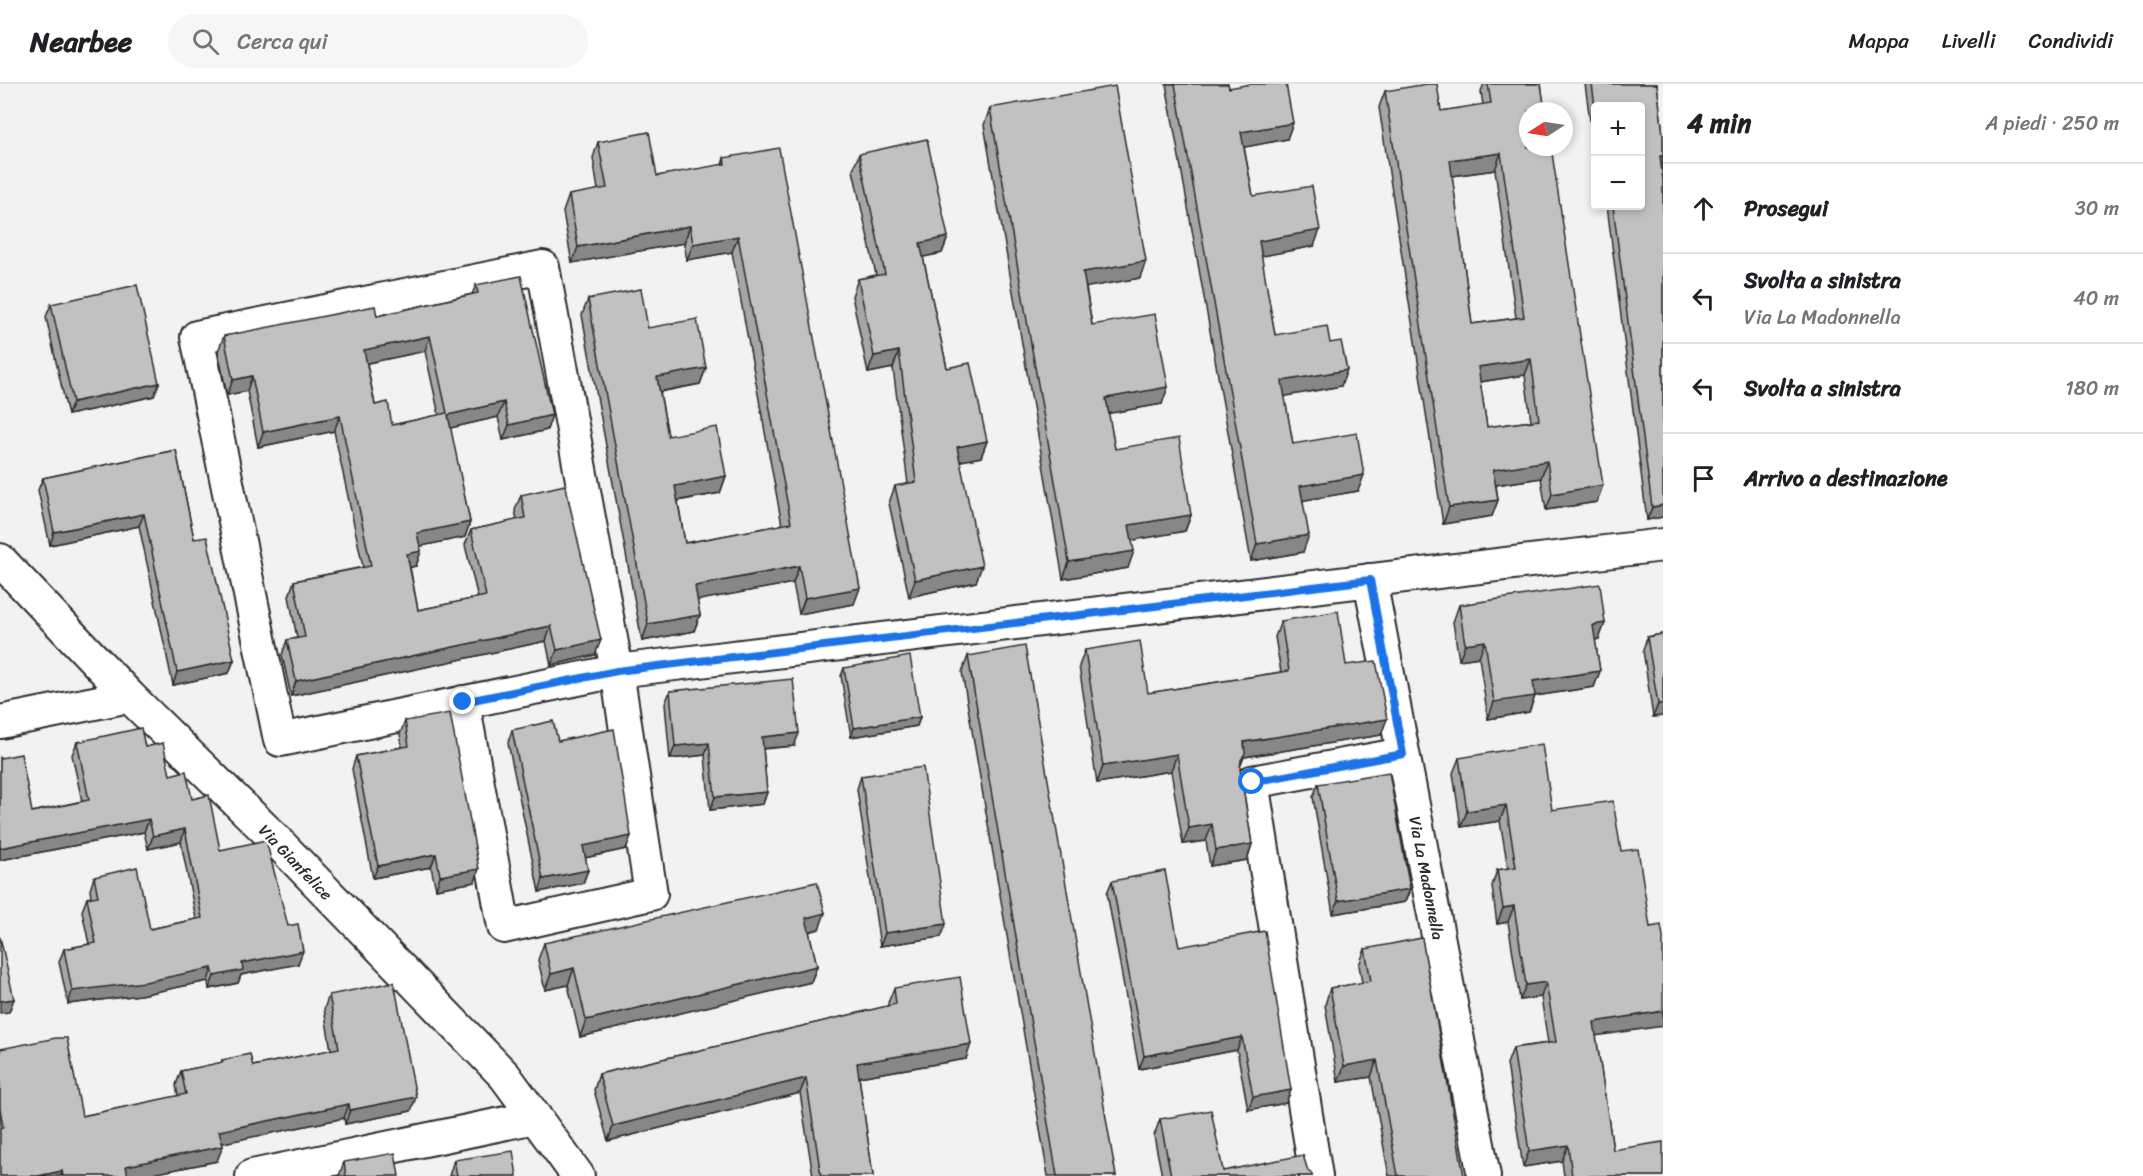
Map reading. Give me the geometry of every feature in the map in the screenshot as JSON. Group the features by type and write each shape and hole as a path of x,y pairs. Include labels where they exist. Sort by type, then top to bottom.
{"street":[{"path":"463,702 504,927 651,894 617,671 543,267 197,337 280,740 463,702 617,671 1663,545"},
{"name":"Via Gianfelice","path":"0,560 129,696 272,836 497,1068 578,1176"},
{"name":"Via La Madonnella","path":"1370,580 1484,1176"},
{"path":"0,722 129,696"},
{"path":"1317,1176 1252,782 1403,754"},
{"path":"252,1176 535,1117"}],"building":[{"path":"1175,84 1228,84 1229,88 1251,84 1286,84 1293,123 1241,132 1253,196 1312,186 1320,230 1259,241 1275,335 1327,326 1330,343 1341,341 1347,370 1282,381 1293,444 1357,433 1364,475 1300,486 1309,535 1257,544"},
{"path":"1437,84 1441,111 1491,103 1488,84 1541,84 1544,102 1519,102 1519,156 1552,156 1603,485 1552,494 1547,461 1493,470 1498,500 1449,507 1385,91","holes":["1501,153 1524,317 1472,324 1450,160","1531,359 1539,420 1487,427 1478,367"]},
{"path":"1592,84 1657,84 1663,135 1663,156 1660,156 1663,181 1663,505 1652,507 1614,210 1645,210 1645,102 1594,102"},
{"path":"1115,86 1146,261 1083,272 1092,325 1155,314 1168,387 1106,398 1115,449 1179,438 1191,515 1129,525 1134,551 1069,562 990,108"},
{"path":"649,132 657,176 725,164 724,158 779,148 860,588 805,598 799,566 695,586 700,615 648,624 588,299 641,289 648,328 697,319 706,368 657,377 668,436 717,427 726,476 675,486 685,543 791,523 738,236 693,244 690,226 578,247 569,195 607,188 598,142"},
{"path":"927,139 948,237 920,243 947,368 970,363 987,441 957,447 982,566 915,580 895,486 916,482 899,351 874,356 858,279 885,274 859,154"},
{"path":"521,276 552,415 509,425 504,402 448,415 470,522 417,533 421,551 407,554 418,610 486,596 471,530 525,518 521,495 565,485 601,640 557,650 551,626 296,681 287,640 305,637 294,581 371,566 340,416 263,432 252,376 233,380 224,336 375,306 377,316 478,293 476,285","holes":["430,336 447,413 392,425 388,402 375,405 364,350"]},
{"path":"137,285 159,383 73,402 51,304"},
{"path":"176,450 194,539 207,537 234,660 177,672 144,514 54,532 43,478"},
{"path":"1600,584 1605,623 1593,625 1600,671 1533,681 1535,696 1494,702 1485,641 1465,644 1459,605"},
{"path":"1338,611 1346,665 1376,661 1387,719 1244,742 1245,753 1240,769 1252,844 1216,850 1212,824 1189,828 1177,754 1103,766 1085,650 1140,641 1148,693 1289,671 1281,621"},
{"path":"1663,634 1663,704 1658,704 1647,637"},
{"path":"1025,646 1116,1176 1057,1176 968,656"},
{"path":"910,656 920,717 854,728 844,668"},
{"path":"793,679 799,733 762,737 767,792 715,797 709,743 675,746 670,691"},
{"path":"450,713 479,869 440,876 436,854 378,866 356,756 409,746 405,721"},
{"path":"553,721 558,741 614,729 631,836 583,846 588,870 543,879 512,730"},
{"path":"141,728 145,747 163,743 170,775 186,771 192,799 209,795 220,850 266,840 288,926 298,924 303,951 242,963 243,970 214,976 212,968 145,982 72,991 64,949 96,943 87,898 98,896 94,877 137,867 150,929 202,918 185,829 153,836 149,819 0,848 0,758 21,754 32,812 89,800 77,742"},
{"path":"1542,744 1552,810 1613,801 1621,851 1638,849 1650,927 1661,925 1663,1011 1594,1022 1613,1150 1663,1142 1663,1176 1572,1176 1568,1145 1529,1151 1513,1048 1556,1042 1546,982 1526,985 1514,906 1503,908 1497,870 1516,867 1506,805 1467,811 1459,758"},
{"path":"923,767 946,924 885,933 861,776"},
{"path":"1389,772 1410,889 1338,901 1318,784"},
{"path":"1165,871 1179,947 1265,931 1291,1090 1253,1097 1242,1037 1144,1056 1112,881"},
{"path":"817,882 825,913 806,918 817,966 586,1020 574,968 551,974 544,943"},
{"path":"0,937 14,999 0,1001"},
{"path":"1422,938 1464,1176 1398,1176 1377,1060 1344,1066 1330,988 1371,981 1365,949"},
{"path":"960,977 971,1044 857,1063 873,1176 821,1176 806,1078 613,1126 599,1074 896,1004 894,988"},
{"path":"394,982 416,1097 350,1110 349,1104 219,1131 223,1146 126,1166 128,1176 63,1176 62,1171 38,1176 0,1176 0,1128 3,1127 0,1108 0,1049 67,1038 82,1116 186,1094 181,1071 223,1062 222,1060 250,1054 253,1066 339,1048 329,995"},
{"path":"1211,1110 1223,1171 1303,1155 1312,1176 1171,1176 1160,1119"},
{"path":"513,1151 517,1176 457,1176 454,1160"},
{"path":"395,1153 399,1176 346,1176 344,1162"}],"route":[{"path":"463,702 617,671 1370,580 1403,754 1252,782"}]}
